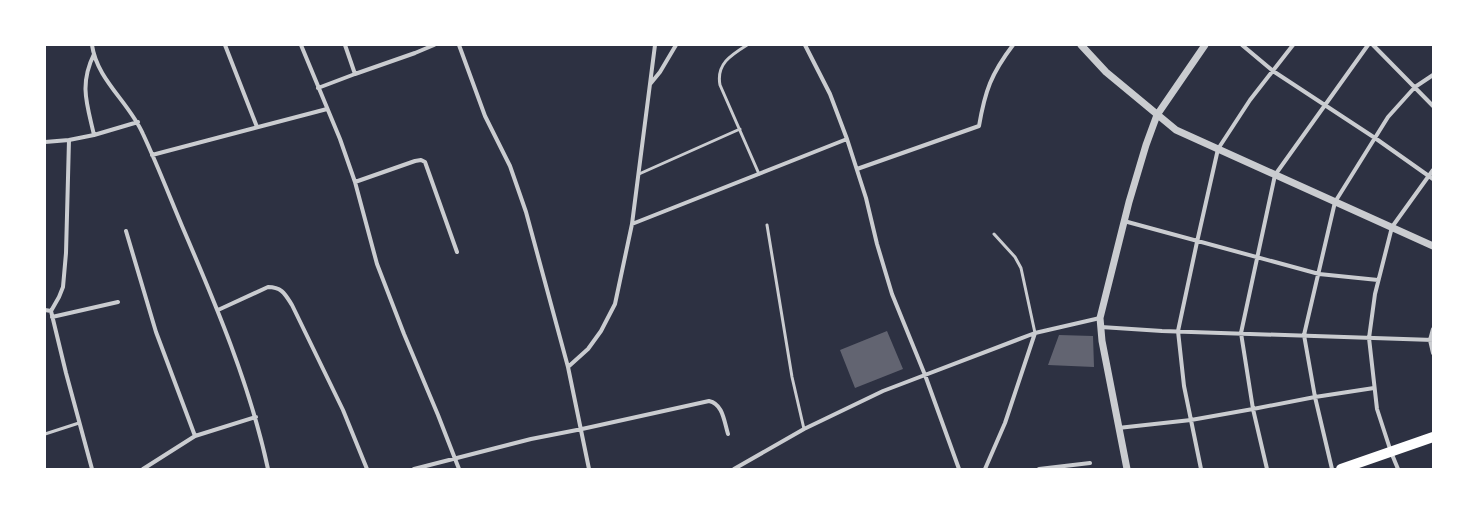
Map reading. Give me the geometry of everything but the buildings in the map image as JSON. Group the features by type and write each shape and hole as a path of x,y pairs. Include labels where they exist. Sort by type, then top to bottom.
{"main road":[{"path":"1341,469 1433,437"}],"street":[{"path":"92,45 94,54 108,82 138,122 218,310 256,417 268,469"},
{"path":"225,45 257,127"},
{"path":"301,45 340,139 355,182 377,264 459,469"},
{"path":"345,45 355,74"},
{"path":"318,88 434,45"},
{"path":"459,45 486,116 510,166 526,212 568,367 582,429 589,469"},
{"path":"568,367 593,343 601,332 615,304 632,224 655,45"},
{"path":"651,83 660,72 676,45"},
{"path":"805,45 830,94 847,139 866,198 877,244 892,294 925,375 959,469"},
{"path":"857,169 979,126 983,101 990,80 1002,59 1013,45"},
{"path":"1081,45 1106,72 1176,130 1433,246"},
{"path":"1127,469 1102,341 1102,327 1100,318 1124,220 1146,145 1157,115 1205,45"},
{"path":"1242,45 1273,71 1375,138 1433,179"},
{"path":"1201,469 1184,386 1178,331 1197,242 1218,149 1250,100 1293,45"},
{"path":"1267,469 1254,409 1241,333 1275,175 1368,45"},
{"path":"1373,45 1433,106"},
{"path":"94,54 88,67 85,84 87,104 94,135"},
{"path":"1332,469 1315,396 1304,335 1335,202 1388,117 1414,87 1433,75"},
{"path":"152,155 203,143 327,109"},
{"path":"45,142 69,140 94,135 138,122"},
{"path":"632,224 847,139"},
{"path":"69,140 66,259 63,287 51,311 92,469"},
{"path":"355,182 415,160 425,162 457,252"},
{"path":"1398,469 1377,409 1369,338 1375,294 1392,227 1433,170"},
{"path":"1124,220 1197,242 1257,256 1319,274 1378,280"},
{"path":"126,231 156,332 195,436"},
{"path":"218,310 268,287 276,287 285,294 292,305 343,410 367,469"},
{"path":"52,317 118,302"},
{"path":"45,310 51,311"},
{"path":"735,469 804,429 883,391 1035,332 1100,318"},
{"path":"1102,327 1432,340"},
{"path":"1433,329 1433,353"},
{"path":"985,469 1005,423 1035,332"},
{"path":"1118,428 1191,420 1315,396 1374,388"},
{"path":"414,469 531,439 709,401 714,402 719,406 728,434"},
{"path":"143,469 195,436 256,417"},
{"path":"1039,469 1090,463"}],"lane":[{"path":"747,45 729,58 722,66 719,77 720,85 759,174"},
{"path":"639,174 740,129"},
{"path":"767,226 792,377 804,429"},
{"path":"994,234 1014,257 1020,268 1035,332"},
{"path":"45,434 79,422"}]}
